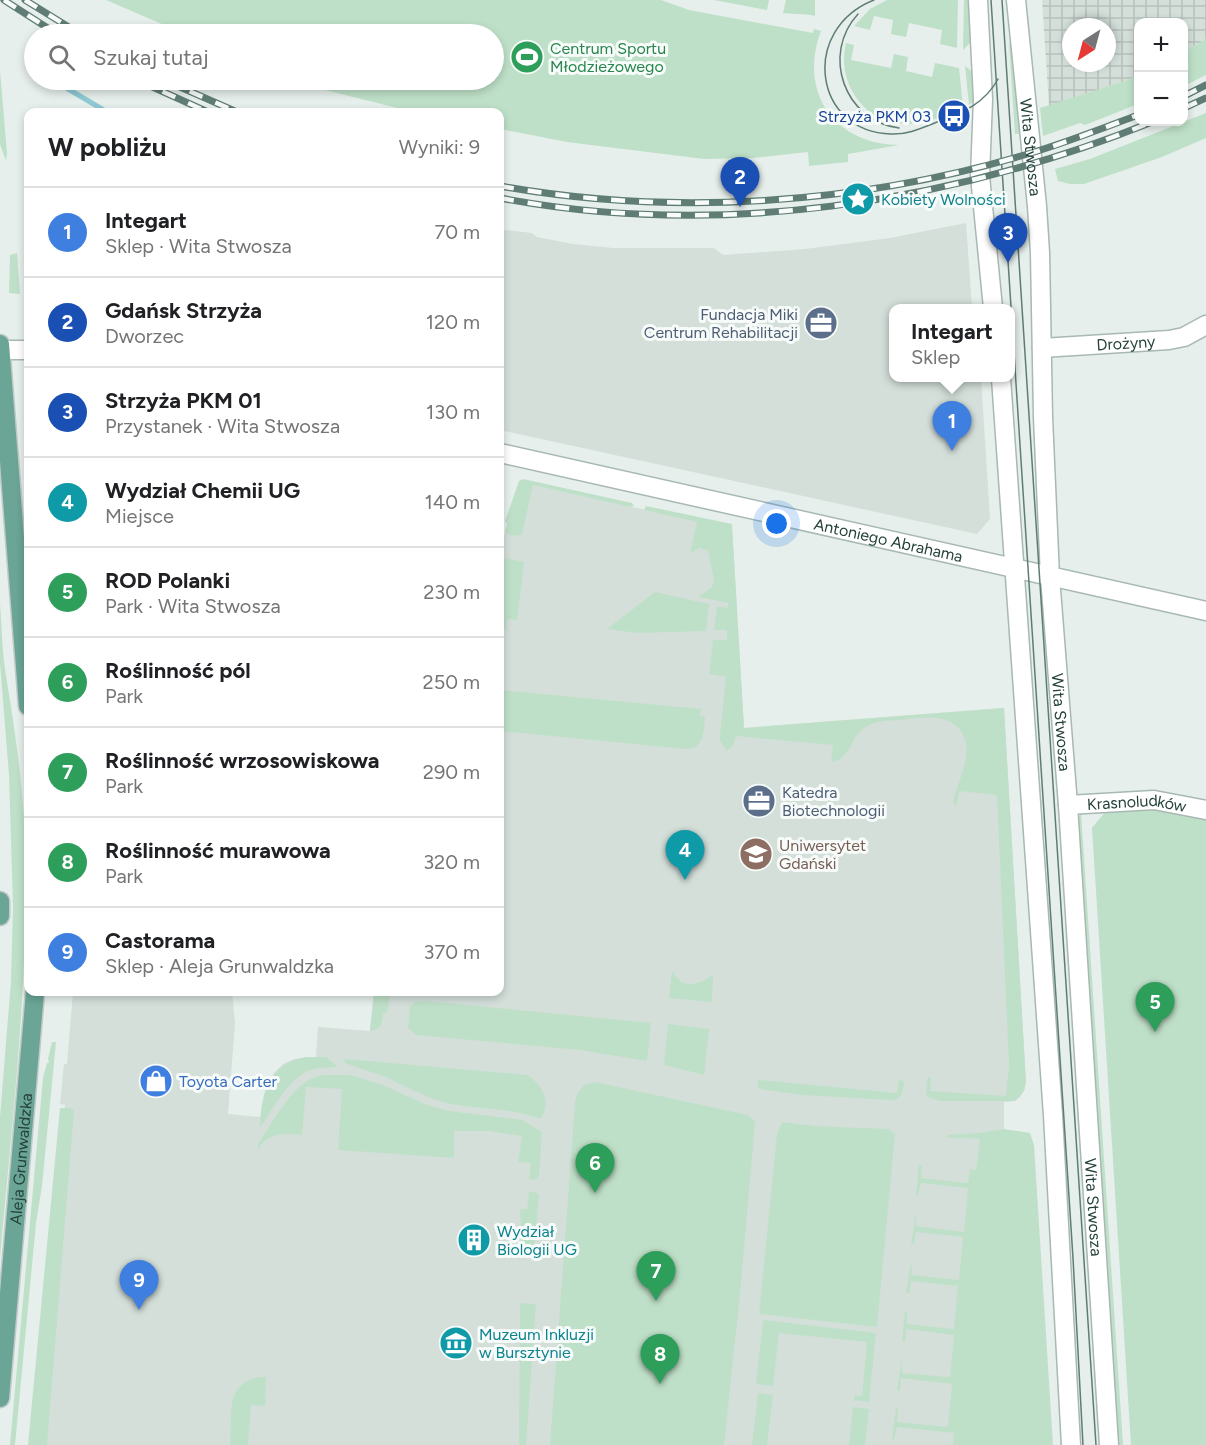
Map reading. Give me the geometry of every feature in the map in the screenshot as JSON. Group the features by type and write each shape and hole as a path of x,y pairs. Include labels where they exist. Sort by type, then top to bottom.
{"main road":[{"path":"0,344 24,655"},
{"path":"0,901 0,916"},
{"name":"Aleja Grunwaldzka","path":"0,1398 35,996"}],"street":[{"path":"978,0 983,99 981,176 993,304"},
{"name":"Wita Stwosza","path":"1016,0 1037,206 1050,577 1068,805 1109,1445"},
{"name":"Drożyny","path":"1042,348 1169,340 1184,337 1206,324"},
{"path":"0,350 24,350"},
{"path":"1001,382 1053,1115 1071,1445"},
{"name":"Antoniego Abrahama","path":"504,454 1206,611"},
{"name":"Krasnoludków","path":"1068,805 1154,800 1206,810"}],"shaded area":[{"path":"1042,0 1206,0 1206,39 1188,50 1188,18 1134,18 1134,77 1049,106"},
{"path":"966,223 972,304 889,304 889,382 981,382 990,519 977,534 504,431 505,230 532,233 537,237 573,244 613,248 714,248 723,255 805,249 890,238"},
{"name":"Uniwersytet Gdański","path":"529,484 732,529 744,728 1004,708 1026,1082 1020,1097 1015,1101 1004,1102 1004,1129 1017,1142 1038,1445 40,1445 65,1105 60,1104 64,1064 67,1064 73,996 232,996 235,1023 228,1114 260,1117 266,1087 274,1073 283,1064 294,1059 316,1057 318,1027 370,1031 374,996 504,996 504,537 519,490"}],"green space":[{"path":"106,0 661,0 689,10 813,33 814,29 821,31 815,53 814,74 818,94 827,110 840,125 856,135 876,142 899,145 848,154 848,162 809,166 808,152 753,158 704,159 567,142 504,130 504,108 397,108 325,90 504,90 504,24 162,24"},
{"path":"714,0 769,0 767,10"},
{"path":"786,0 815,0 815,16 783,13"},
{"path":"887,0 958,0 957,48 940,44 942,30 909,23 906,37 891,34 893,20 874,16 870,30 854,26 870,9"},
{"path":"964,0 970,0 972,41 963,50"},
{"path":"1206,39 1206,75 1188,84 1188,72 1188,50"},
{"path":"1013,42 1024,133 1015,134 1009,43"},
{"path":"846,43 854,45 851,60 891,68 894,54 908,57 906,71 932,77 935,63 959,68 963,107 937,118 910,124 894,123 880,118 858,100 850,87 844,58"},
{"path":"965,66 974,73 976,99 969,105"},
{"path":"0,71 7,153 6,161 0,144"},
{"path":"1134,77 1134,106 1085,125 1080,123 1043,136 1040,108"},
{"path":"1206,113 1206,138 1162,157 1084,184 1058,181 1055,169 1090,159 1173,126 1188,126 1188,120"},
{"path":"772,119 790,120 788,136 771,134"},
{"path":"17,253 20,294 9,293 10,255"},
{"path":"523,479 632,503 634,506 533,485 522,534 511,535 505,532 507,524 505,521 519,481"},
{"path":"646,506 732,524 744,728 1004,708 1026,1082 1024,1091 1015,1101 940,1101 926,1094 929,1077 931,1078 930,1091 1006,1096 1009,1065 997,795 959,791 957,805 953,802 966,758 966,744 962,733 949,721 939,718 877,722 859,732 847,753 831,762 833,745 736,736 733,745 727,751 720,741 726,677 709,674 713,640 727,640 727,630 714,630 717,606 727,608 729,603 698,597 712,587 714,580 708,551 700,548 690,553 697,522 644,510"},
{"path":"505,558 524,562 517,620 507,619 506,630 504,630"},
{"path":"655,592 709,604 706,631 638,633 607,629"},
{"path":"0,604 5,667 24,820 24,958 20,1039 0,1258 0,1117 11,981 13,906 9,775 0,663"},
{"path":"504,690 701,709 700,716 705,717 702,738 696,746 686,749 504,731"},
{"path":"1159,808 1206,818 1206,1445 1131,1445 1092,828 1106,811"},
{"path":"1081,813 1123,1445 1116,1445 1077,821"},
{"path":"672,970 680,981 691,984 702,981 713,974 712,1002 669,998"},
{"path":"374,996 389,996 387,1013 383,1013 382,1023 370,1031"},
{"path":"427,1001 651,1023 647,1061 580,1050 416,1035 408,1028 410,1006 415,1002"},
{"path":"668,1024 709,1029 704,1075 664,1065"},
{"path":"52,1042 56,1042 42,1186 36,1223 15,1445 10,1445 43,1078 47,1063 49,1063"},
{"path":"306,1057 326,1057 338,1067 316,1068 295,1079 260,1128 262,1103 269,1082 283,1066 293,1060"},
{"path":"346,1059 527,1075 541,1088 546,1106 541,1118 537,1118 515,1112 447,1103 345,1063"},
{"path":"321,1075 351,1075 383,1085 427,1105 449,1111 522,1120 542,1132 539,1176 536,1180 529,1179 531,1163 518,1162 522,1136 489,1131 454,1131 454,1158 338,1150 342,1089 306,1087 302,1135 283,1134 272,1137 258,1149 258,1144 277,1114 293,1094 311,1079"},
{"path":"758,1080 897,1093 899,1080 904,1081 901,1095 893,1100 802,1095 761,1089 758,1087"},
{"path":"595,1082 748,1115 755,1122 724,1445 550,1445 575,1103 581,1088"},
{"path":"60,1108 74,1110 47,1445 28,1445"},
{"path":"782,1122 815,1126 888,1129 895,1134 877,1327 759,1314 777,1134"},
{"path":"1004,1129 1030,1133 1034,1145 1053,1445 953,1445 954,1433 897,1427 894,1440 892,1439 896,1408 898,1409 897,1422 948,1427 952,1384 901,1378 900,1391 897,1390 902,1359 902,1373 950,1377 954,1335 906,1329 905,1342 902,1341 905,1312 907,1311 907,1324 954,1329 958,1286 911,1281 909,1293 906,1293 911,1262 912,1275 959,1280 963,1237 916,1232 914,1244 911,1244 916,1213 916,1226 964,1232 968,1188 921,1183 918,1196 916,1195 919,1165 922,1165 921,1178 968,1183 970,1169 976,1170 980,1139 946,1137"},
{"path":"529,1192 536,1192 539,1196 533,1256 522,1255 520,1209 527,1209"},
{"path":"520,1303 536,1304 526,1445 519,1445"},
{"path":"763,1320 876,1333 869,1402 854,1400 854,1395 862,1396 867,1342 779,1333 773,1386 756,1384"},
{"path":"266,1377 265,1406 251,1405 248,1445 230,1445 232,1406 236,1391 247,1381"},
{"path":"758,1393 773,1395 767,1445 752,1445"},
{"path":"853,1407 869,1409 865,1445 849,1445"}],"waterway":[{"path":"70,90 100,108"}],"tram line":[{"path":"874,0 850,14 834,33 826,55 825,77 832,98 845,116 865,129 897,134 910,132 949,118 973,106 987,94 998,79"},
{"path":"991,0 1011,304"},
{"path":"1002,0 1096,1445"},
{"path":"858,14 847,30 841,48 840,66 844,83 852,99 864,113 880,123 899,128"},
{"path":"1015,368 1073,1258 1083,1445"}],"railway":[{"path":"4,0 41,24"},
{"path":"25,0 64,24"},
{"path":"1188,94 1206,85"},
{"path":"159,90 199,108"},
{"path":"187,90 228,108"},
{"path":"1188,106 1206,98"},
{"path":"504,187 566,196 700,203 834,194 901,184 967,170 1045,149 1134,117"},
{"path":"504,199 582,210 665,215 748,214 831,206 914,193 995,174 1074,150 1141,126"}],"place":[{"name":"Centrum Sportu Młodzieżowego","path":"527,57"},
{"name":"Strzyża PKM 03","path":"954,116"},
{"name":"Kobiety Wolności","path":"858,199"},
{"name":"Gdańsk Strzyża","path":"740,207"},
{"name":"Strzyża PKM 01","path":"1008,263"},
{"name":"Fundacja Miki Centrum Rehabilitacji","path":"821,323"},
{"name":"Integart","path":"952,451"},
{"name":"Katedra Biotechnologii","path":"759,801"},
{"name":"Uniwersytet Gdański","path":"756,854"},
{"name":"Wydział Chemii UG","path":"685,880"},
{"name":"ROD Polanki","path":"1155,1032"},
{"name":"Toyota Carter","path":"156,1081"},
{"name":"Roślinność pól","path":"595,1193"},
{"name":"Wydział Biologii UG","path":"474,1240"},
{"name":"Roślinność wrzosowiskowa","path":"656,1301"},
{"name":"Castorama","path":"139,1310"},
{"name":"Muzeum Inkluzji w Bursztynie","path":"456,1343"},
{"name":"Roślinność murawowa","path":"660,1384"}]}
